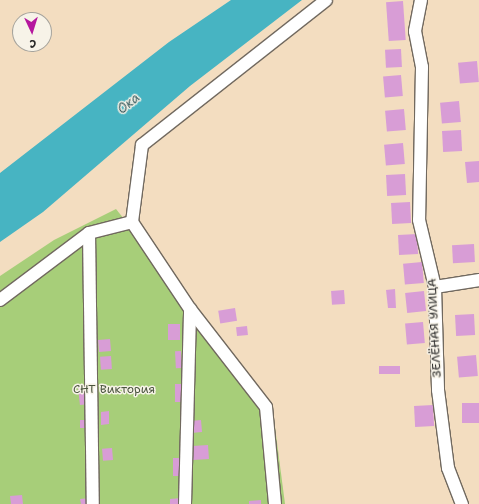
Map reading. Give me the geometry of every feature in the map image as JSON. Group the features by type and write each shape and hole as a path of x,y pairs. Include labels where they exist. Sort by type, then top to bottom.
{"street":[{"path":"275,504 266,407 190,309 132,222 142,145 326,0"},
{"name":"ЗЕЛЁНАЯ УЛИЦА","path":"420,3 415,31 422,67 419,220 435,287 438,390 448,468 462,504"},
{"path":"0,300 89,233 132,222"},
{"path":"89,233 93,504"},
{"path":"435,287 479,280"},
{"path":"185,504 190,309"}],"green space":[{"name":"СНТ Виктория","path":"116,209 272,404 285,504 0,504 0,276 54,240"}],"water":[{"name":"Ока","path":"231,0 302,0 190,86 43,212 0,242 0,173 169,42"}],"building":[{"path":"403,1 406,40 389,41 386,2"},
{"path":"401,49 402,67 386,68 385,50"},
{"path":"477,61 479,82 460,84 458,63"},
{"path":"401,75 403,96 385,97 383,77"},
{"path":"459,101 461,122 442,124 440,103"},
{"path":"404,109 406,130 387,132 385,111"},
{"path":"461,130 462,151 443,152 442,131"},
{"path":"403,143 405,164 386,166 384,145"},
{"path":"479,161 479,182 467,183 465,162"},
{"path":"405,174 406,195 387,196 386,175"},
{"path":"410,202 411,223 392,224 391,203"},
{"path":"417,234 418,254 399,255 398,235"},
{"path":"474,244 475,262 453,263 452,245"},
{"path":"422,262 424,283 405,285 403,264"},
{"path":"395,289 396,308 388,308 386,290"},
{"path":"344,290 345,304 332,305 331,291"},
{"path":"424,291 426,311 407,313 405,293"},
{"path":"235,308 237,321 220,323 218,311"},
{"path":"474,314 475,335 456,336 455,315"},
{"path":"423,322 425,343 407,344 405,324"},
{"path":"168,324 180,324 180,340 168,340"},
{"path":"247,326 248,335 237,336 236,327"},
{"path":"110,339 111,351 99,352 98,340"},
{"path":"175,351 181,351 182,368 176,368"},
{"path":"476,355 478,376 459,378 457,357"},
{"path":"111,356 112,369 101,370 100,357"},
{"path":"379,366 400,366 400,374 379,374"},
{"path":"175,384 183,384 183,402 175,402"},
{"path":"89,386 91,404 80,405 78,387"},
{"path":"462,403 479,403 479,423 462,423"},
{"path":"433,405 434,426 415,427 414,406"},
{"path":"109,411 109,424 101,425 101,412"},
{"path":"80,420 86,420 86,428 80,428"},
{"path":"201,420 202,432 191,433 190,421"},
{"path":"208,445 209,459 193,460 192,446"},
{"path":"112,448 113,460 103,461 102,449"},
{"path":"173,458 181,458 181,476 173,476"},
{"path":"22,495 23,504 11,504 10,496"},
{"path":"89,498 90,504 81,504 80,499"},
{"path":"181,498 182,504 170,504 170,499"},
{"path":"261,500 261,504 249,504 249,501"}]}
